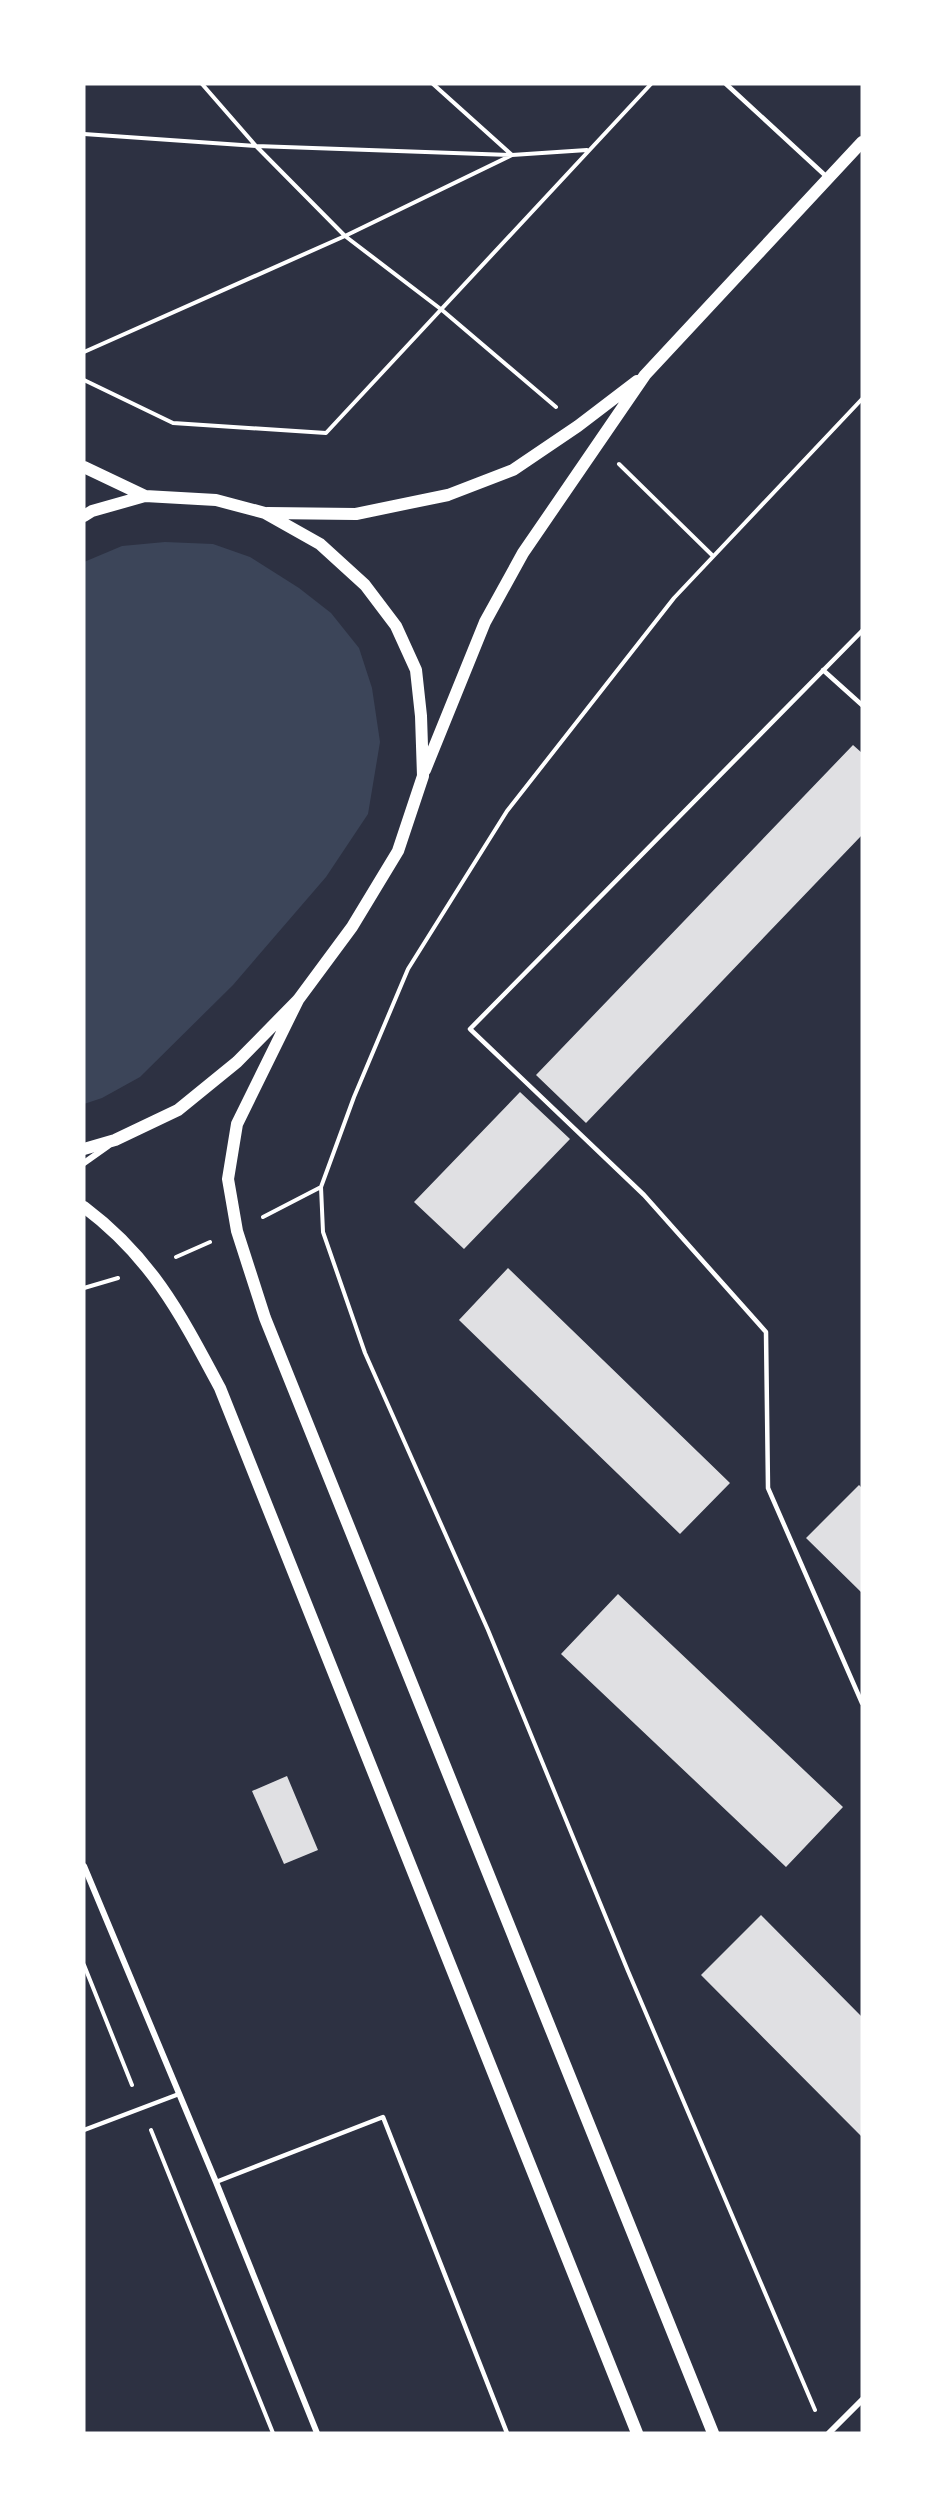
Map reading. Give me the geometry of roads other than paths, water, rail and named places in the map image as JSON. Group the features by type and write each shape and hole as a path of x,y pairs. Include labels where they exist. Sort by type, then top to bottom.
{"main road":[{"path":"84,1149 115,1140 178,1110 237,1062 298,1000 352,927 398,851 423,776 485,622 523,553 645,375 862,142"},
{"path":"84,516 92,511 145,496 216,500 265,513 356,514 448,495 513,470 578,426 645,375"},
{"path":"84,467 145,496"},
{"path":"265,513 320,544 365,585 396,626 416,670 421,716 423,776"},
{"path":"298,1000 237,1124 228,1179 237,1231 265,1318 713,2433"},
{"path":"84,1207 109,1226 150,1269 185,1323 220,1388 637,2433"}],"street":[{"path":"84,1163 115,1140"},
{"path":"84,1866 216,2182 317,2433"},
{"path":"829,2433 862,2400"}],"lane":[{"path":"726,84 828,178"},
{"path":"862,631 470,1029 644,1195 766,1332 768,1488 862,1703"},
{"path":"823,669 862,705"},
{"path":"84,2130 179,2094"},
{"path":"216,2182 383,2117 507,2433"}]}
